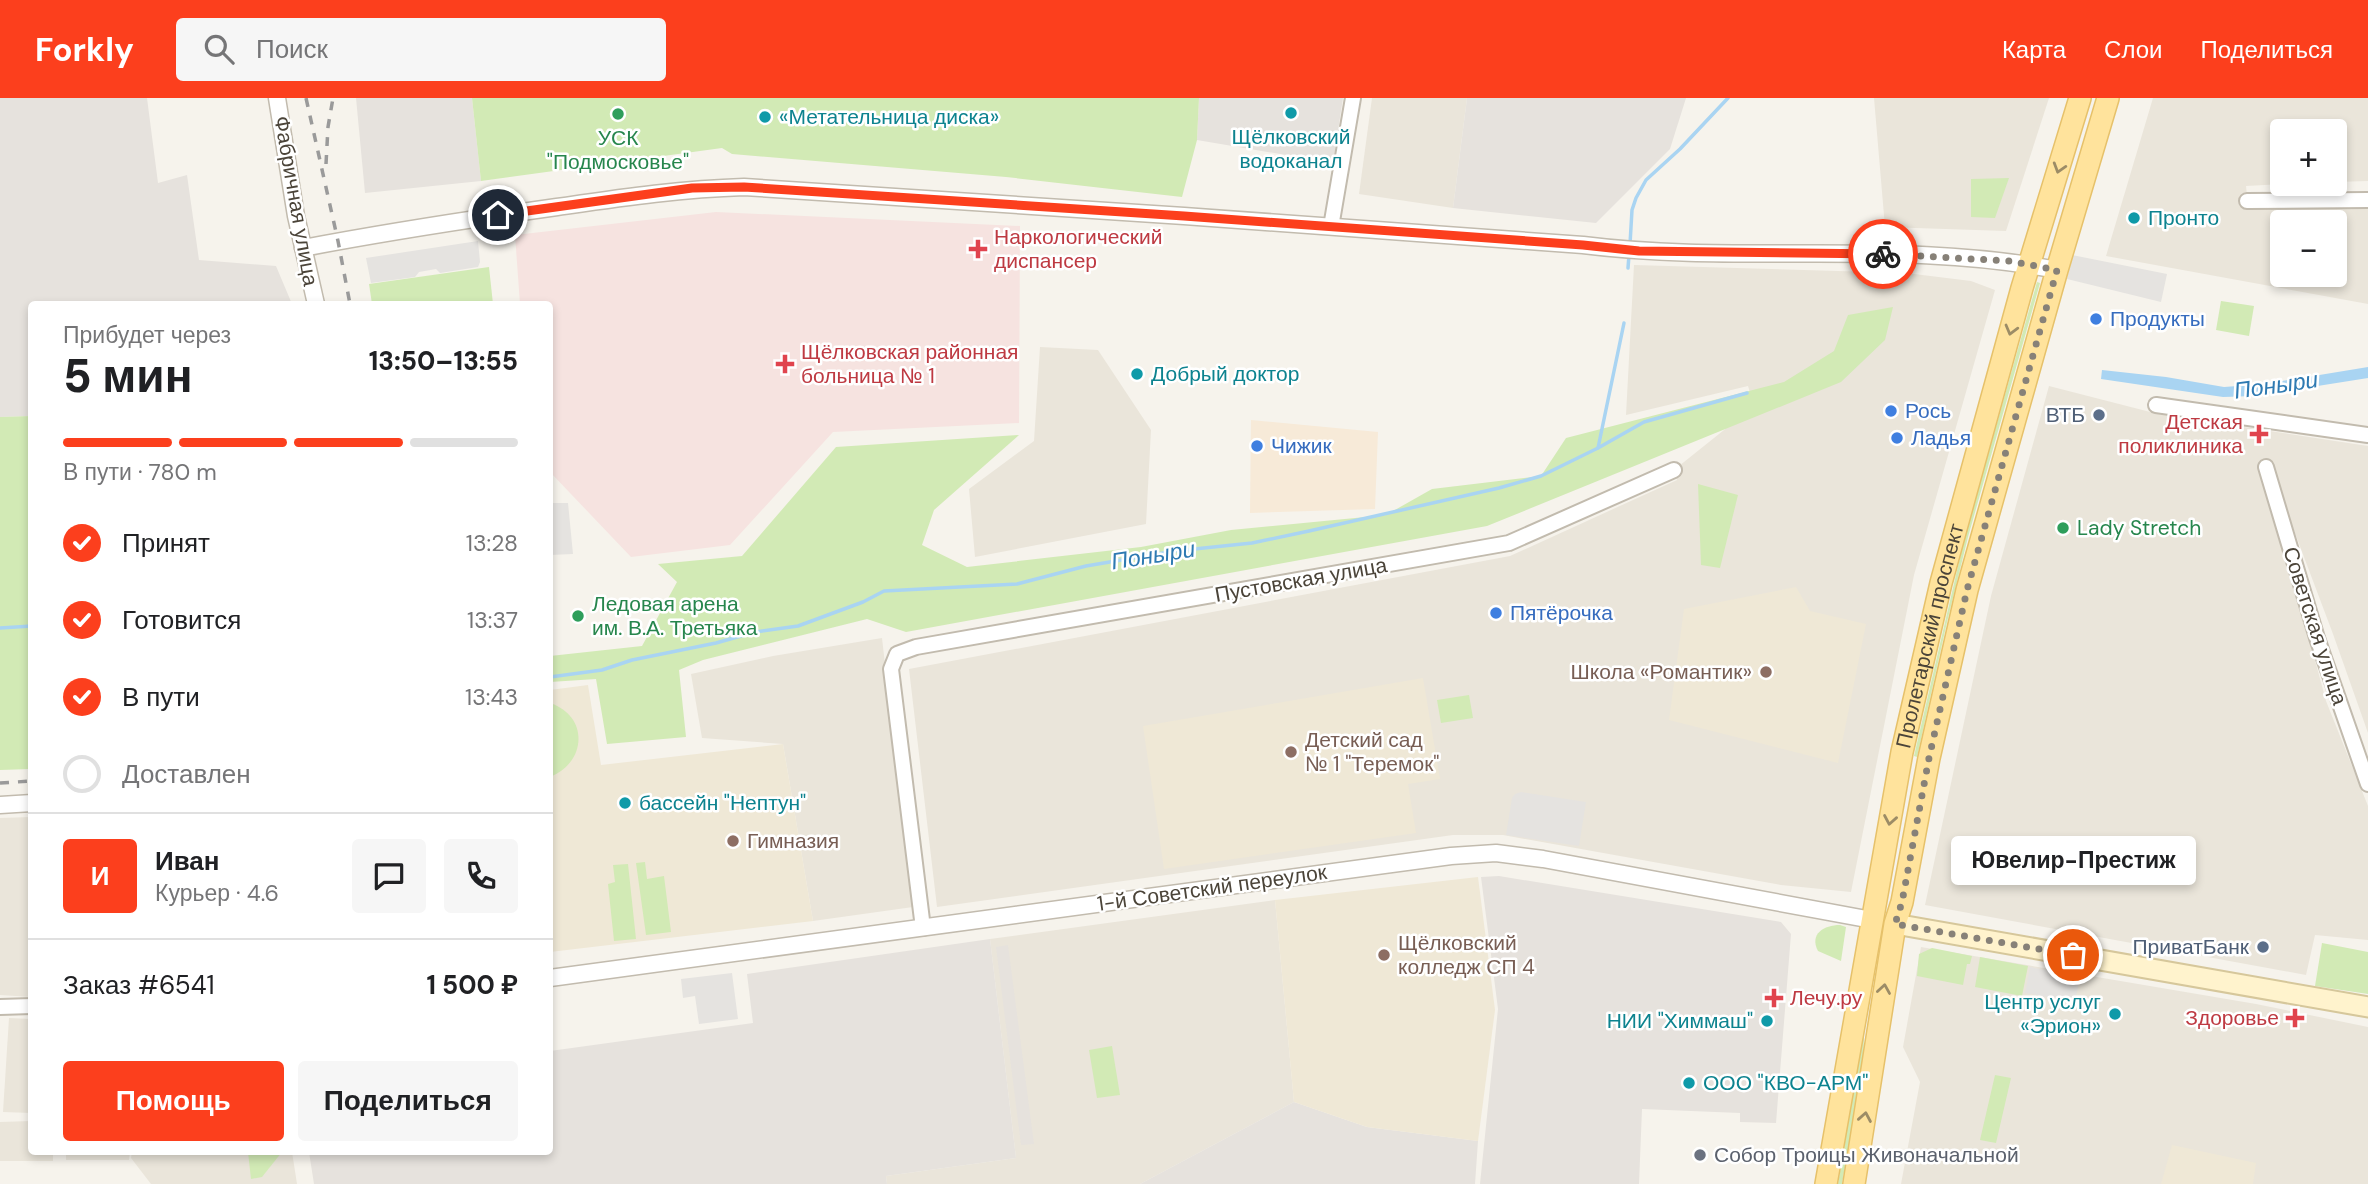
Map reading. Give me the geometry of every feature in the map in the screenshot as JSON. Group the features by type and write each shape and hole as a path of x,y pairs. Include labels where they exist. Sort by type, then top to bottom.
{"main road":[{"name":"Пролетарский проспект","path":"1826,1184 1902,752 1948,551 2029,264 2080,98"},
{"name":"Пролетарский проспект","path":"1854,1184 1895,924 1902,902 1929,758 1967,590 2108,98"},
{"path":"1902,752 1906,761 1914,766 1929,758"},
{"path":"1872,920 2368,1007"}],"street":[{"name":"Фабричная улица","path":"277,98 294,206 315,301"},
{"path":"1331,227 1353,98"},
{"path":"303,248 498,215 692,188 744,187 1583,245 1620,250 1911,254 1969,257 2057,270"},
{"path":"2247,201 2368,200"},
{"path":"2156,405 2368,435"},
{"name":"Советская улица","path":"2266,467 2317,638 2368,784"},
{"name":"Пустовская улица","path":"923,928 891,669 897,654 916,647 1509,543 1674,470"},
{"path":"0,805 28,803"},
{"name":"1-й Советский переулок","path":"553,978 1451,856 1496,853 1808,906 1872,920"},
{"path":"0,1007 28,1006"}],"shaded area":[{"path":"0,98 147,98 158,183 187,175 199,260 276,266 291,301 28,301 28,416 0,417"},
{"path":"356,98 472,98 481,181 365,193"},
{"path":"1199,98 1343,98 1333,163 1197,140"},
{"path":"1372,98 1467,98 1453,208 1359,194"},
{"path":"1467,98 1686,98 1670,149 1596,223 1453,208"},
{"path":"1874,98 2049,98 2006,231 1885,227"},
{"path":"2153,98 2368,98 2368,181 2347,182 2347,119 2270,119 2270,185 2246,186 2248,206 2368,207 2368,304 2275,287 2347,287 2347,210 2270,210 2270,286 2106,256"},
{"name":"Щёлковская районная больница № 1","path":"716,212 1020,226 1019,423 833,432 730,545 631,557 553,475 553,301 520,301 515,235"},
{"path":"478,241 478,267 440,273 436,269 419,272 415,277 371,283 366,258"},
{"path":"2072,255 2167,274 2161,302 2067,279"},
{"path":"1634,265 1906,273 1971,281 1995,290 1914,575 1851,892 1781,885 1503,835 1453,835 937,907 909,669 1510,556 1677,480 1674,470 1754,406 1748,386 1626,415"},
{"path":"1040,347 1098,350 1151,430 1146,524 975,557 969,489 1034,441"},
{"path":"2049,386 2158,414 2368,446 2368,733 2272,472 2265,474 2326,701 2368,806 2368,940 2315,935 2306,975 1925,905 1991,596"},
{"path":"1251,420 1378,432 1375,509 1250,513"},
{"path":"553,503 568,503 573,554 553,555"},
{"name":"Школа «Романтик»","path":"1796,587 1810,611 1866,624 1838,763 1669,720 1684,609"},
{"path":"882,638 913,907 813,921 783,744 702,738 691,674 773,656"},
{"name":"Детский сад № 1 \"Теремок\"","path":"1423,678 1440,779 1408,784 1416,833 1164,869 1143,726"},
{"path":"588,685 601,765 783,744 813,921 553,952 553,690"},
{"path":"1521,792 1586,802 1579,846 1506,835 1512,798"},
{"path":"28,817 28,997 0,995 0,818"},
{"path":"1499,876 1781,922 1791,934 1776,1123 1740,1122 1740,1113 1642,1109 1639,1184 1480,1184 1498,1009 1481,877"},
{"name":"Щёлковский колледж СП 4","path":"1478,877 1495,1010 1478,1141 1367,1127 1294,1102 1275,900"},
{"path":"1275,900 1294,1102 1140,1184 887,1184 886,1176 1016,1158 990,939"},
{"path":"990,939 1016,1158 886,1176 887,1184 314,1184 309,1155 553,1155 553,1051 753,1023 747,974"},
{"path":"1008,945 1034,1144 1021,1145 996,947"},
{"path":"1921,947 2256,1004 2368,1027 2368,1184 1901,1184 1920,1082 1903,1047"},
{"path":"2030,967 2080,977 2075,1002 2025,993"},
{"path":"732,973 738,1019 699,1024 695,996 683,998 681,979"},
{"path":"9,1018 28,1019 28,1113 3,1112"},
{"path":"1294,1102 1367,1127 1478,1141 1475,1184 1140,1184"},
{"path":"28,1121 28,1155 53,1155 53,1161 0,1161 0,1122"},
{"path":"2172,1145 2256,1163 2253,1184 2161,1184"},
{"path":"66,1155 130,1155 129,1160 66,1160"},
{"path":"132,1155 292,1155 297,1184 151,1184"}],"green space":[{"path":"472,98 1199,98 1197,140 1182,197 1006,177 732,154 722,148 481,181"},
{"path":"2009,178 1995,218 1971,217 1971,179"},
{"path":"489,267 493,301 372,301 369,284"},
{"path":"2037,282 2040,283 1968,537 1917,757 1914,756 1965,536"},
{"path":"2221,301 2254,306 2249,336 2216,330"},
{"path":"1893,307 1885,340 1841,382 1487,526 906,632 867,619 703,660 679,670 686,737 607,744 596,679 553,682 553,656 642,646 677,582 658,564 742,556 836,447 1019,435 934,510 922,545 967,567 1141,547 1231,530 1386,515 1432,489 1541,476 1566,438 1784,382 1834,351 1848,315"},
{"path":"28,416 28,769 0,770 0,417"},
{"path":"1698,484 1738,495 1720,568 1701,565"},
{"path":"1469,695 1473,718 1441,723 1437,700"},
{"path":"553,704 563,709 577,728 577,750 562,770 553,775"},
{"path":"645,862 647,879 664,876 671,932 646,935 636,863"},
{"path":"628,864 636,939 614,941 608,884 615,882 613,865"},
{"path":"1840,925 1846,927 1841,961 1818,951 1815,940 1824,929"},
{"path":"2322,943 2368,952 2368,994 2315,986"},
{"path":"1932,948 1972,956 1970,964 1967,964 1963,985 1917,976 1919,954"},
{"path":"1980,957 2028,966 2022,996 1975,987"},
{"path":"1864,1027 1857,1106 1842,1184 1838,1184"},
{"path":"1112,1046 1120,1095 1097,1098 1089,1050"},
{"path":"1995,1075 2011,1078 1996,1143 1980,1140"},
{"path":"248,1155 280,1155 262,1177 251,1179"}],"water":[{"path":"2368,367 2368,378 2255,396 2223,397 2101,379 2102,370 2224,387 2264,384"}],"waterway":[{"path":"1630,244 1632,210 1646,180 1680,149 1728,98"},
{"path":"1628,268 1629,255"},
{"path":"1598,448 1624,323"},
{"name":"Поныри","path":"553,677 602,670 632,660 755,632 798,626 863,602 884,591 1017,584 1086,566 1175,551 1252,543 1499,488 1541,476 1644,422 1747,393"},
{"name":"Поныри","path":"0,628 28,626"}],"railway":[{"path":"306,98 349,301"},
{"path":"326,164 333,98"},
{"path":"0,783 28,781"}],"way so far":[{"path":"1883,254 1969,257 2057,270 1967,590 1929,758 1902,902 1895,924 2073,955"}],"place":[{"name":"Щёлковский водоканал","path":"1291,113"},
{"name":"УСК \"Подмосковье\"","path":"618,114"},
{"name":"«Метательница диска»","path":"765,117"},
{"name":"Пронто","path":"2134,218"},
{"name":"Наркологический диспансер","path":"978,249"},
{"name":"Продукты","path":"2096,319"},
{"name":"Щёлковская районная больница № 1","path":"785,364"},
{"name":"Добрый доктор","path":"1137,374"},
{"name":"Рось","path":"1891,411"},
{"name":"ВТБ","path":"2099,415"},
{"name":"Детская поликлиника","path":"2259,434"},
{"name":"Ладья","path":"1897,438"},
{"name":"Чижик","path":"1257,446"},
{"name":"Lady Stretch","path":"2063,528"},
{"name":"Пятёрочка","path":"1496,613"},
{"name":"Ледовая арена им. В.А. Третьяка","path":"578,616"},
{"name":"Школа «Романтик»","path":"1766,672"},
{"name":"Детский сад № 1 \"Теремок\"","path":"1291,752"},
{"name":"бассейн \"Нептун\"","path":"625,803"},
{"name":"Гимназия","path":"733,841"},
{"name":"ПриватБанк","path":"2263,947"},
{"name":"Щёлковский колледж СП 4","path":"1384,955"},
{"name":"Ювелир-Престиж","path":"2073,955"},
{"name":"Лечу.ру","path":"1774,998"},
{"name":"Центр услуг «Эрион»","path":"2115,1014"},
{"name":"Здоровье","path":"2295,1018"},
{"name":"НИИ \"Химмаш\"","path":"1767,1021"},
{"name":"ООО \"КВО-АРМ\"","path":"1689,1083"},
{"name":"Собор Троицы Живоначальной","path":"1700,1155"}],"route":[{"path":"498,215 692,188 744,187 1426,233 1620,250 1883,254"}]}
